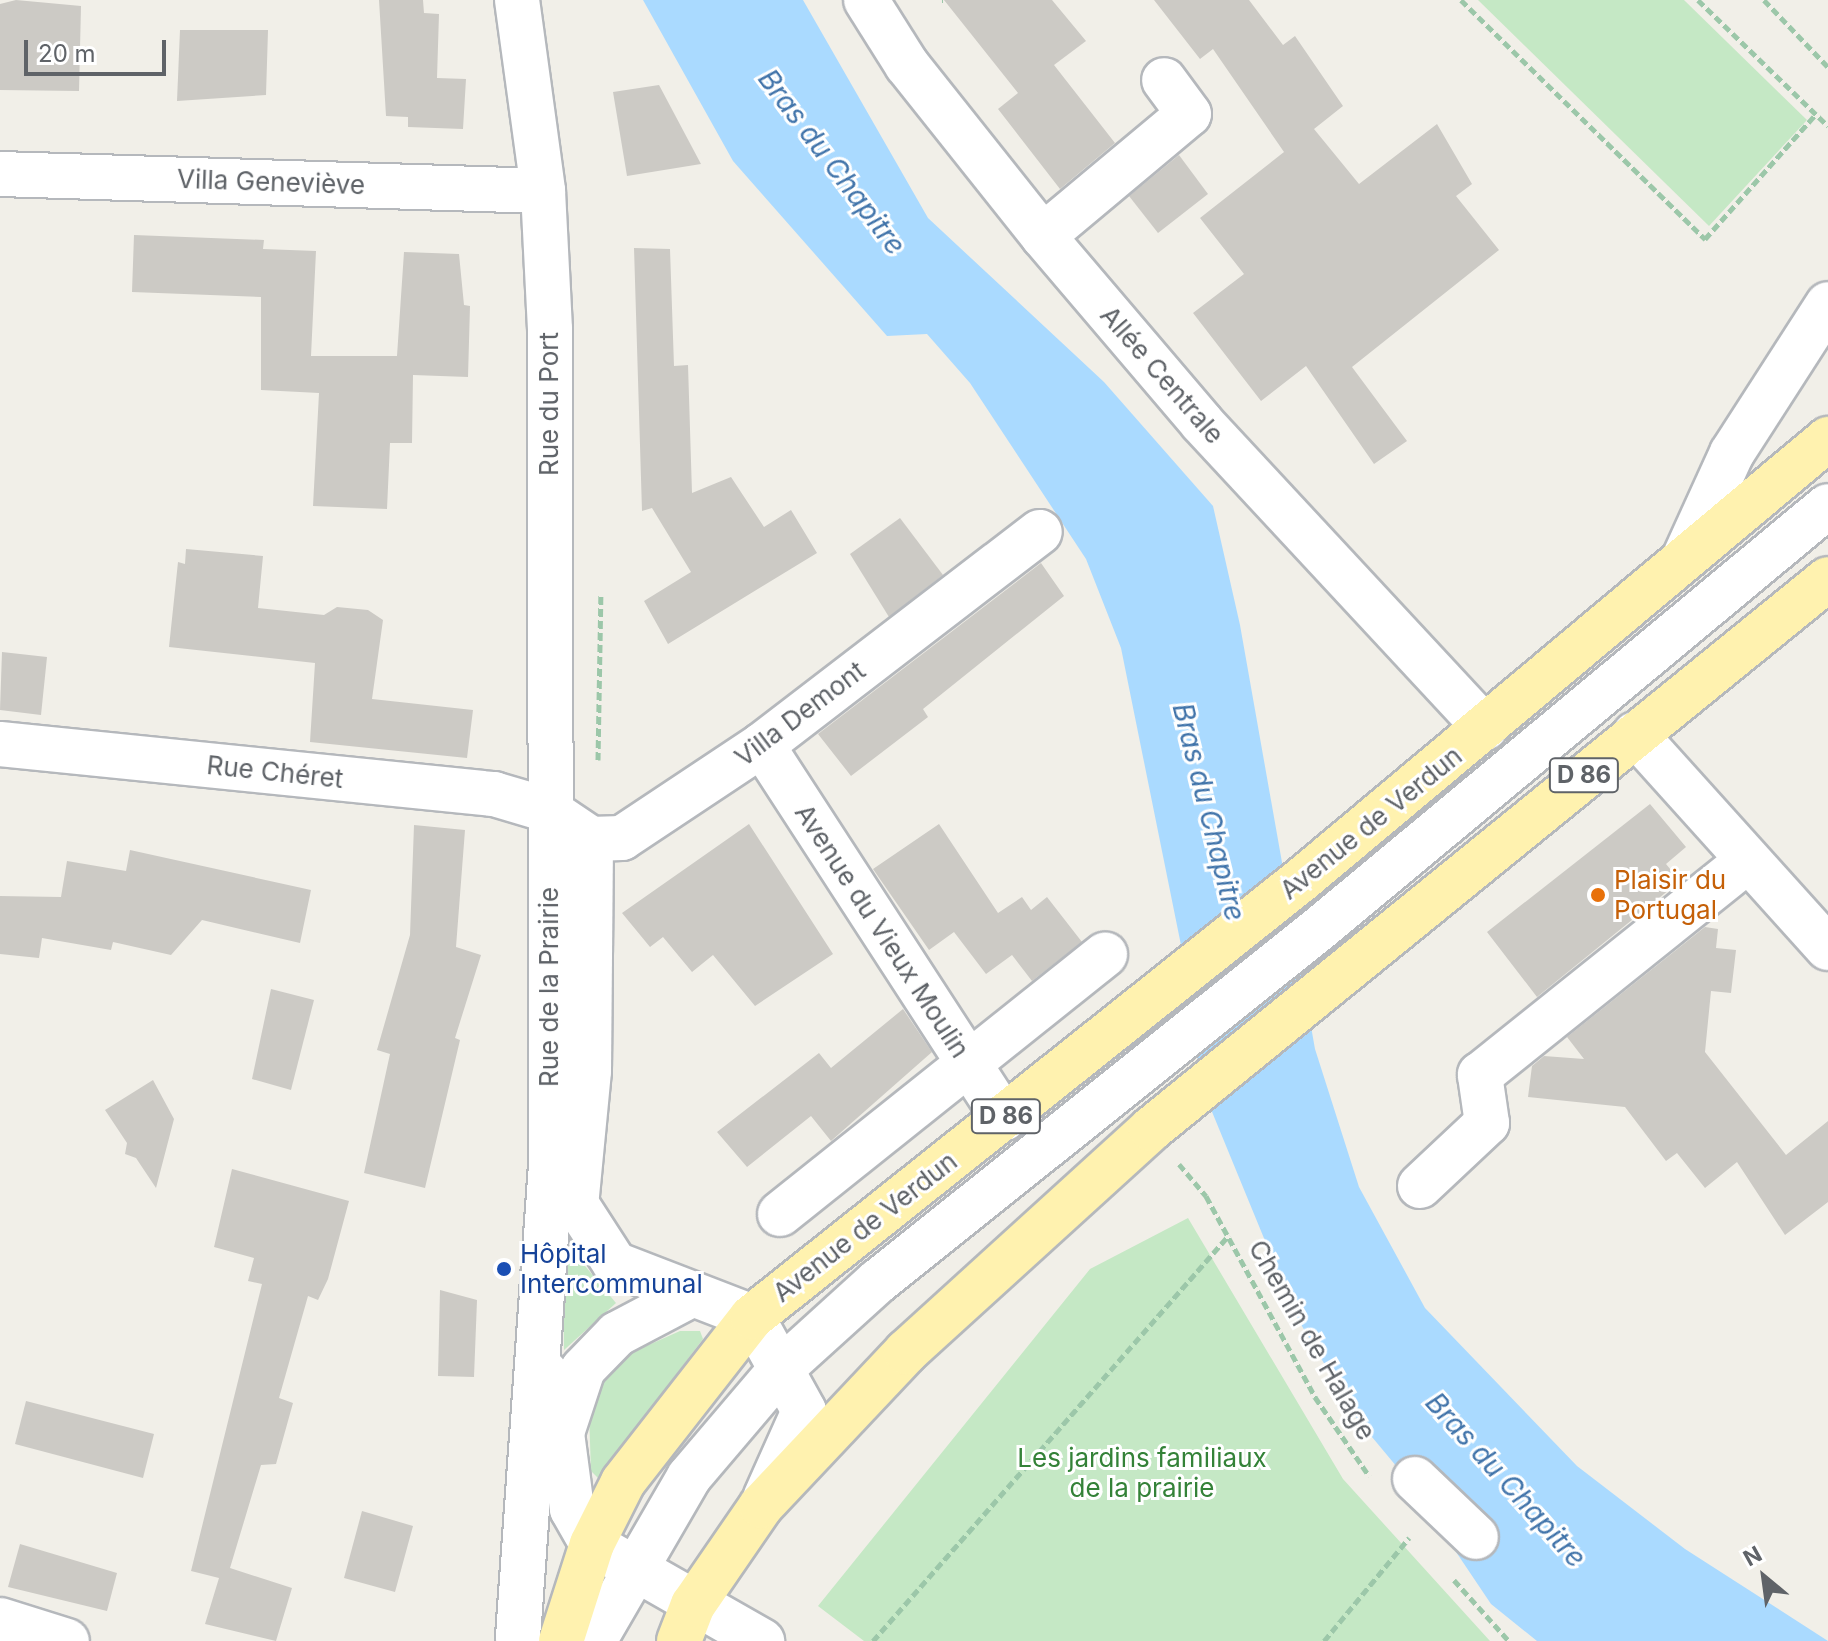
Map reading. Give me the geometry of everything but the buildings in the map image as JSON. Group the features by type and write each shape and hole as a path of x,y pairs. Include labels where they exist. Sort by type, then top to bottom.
{"main road":[{"name":"Avenue de Verdun","path":"561,1641 592,1544 623,1482 752,1317 1300,881 1828,439"},
{"name":"D 86","path":"686,1623 761,1506 906,1352 1197,1092 1828,579"}],"street":[{"name":"Rue du Port","path":"517,0 543,191 550,329 548,810"},
{"name":"Allée Centrale","path":"866,0 907,65 1043,236 1202,423 1485,728"},
{"path":"1043,236 1189,114 1164,80"},
{"name":"Villa Geneviève","path":"0,174 543,191"},
{"path":"1685,556 1732,453 1828,304"},
{"name":"Avenue de Verdun","path":"594,1641 633,1580 689,1477 781,1369 877,1282 1320,928 1828,506"},
{"name":"Villa Demont","path":"591,839 622,838 762,745 1040,532"},
{"path":"1635,734 1827,946"},
{"name":"Rue Chéret","path":"0,744 494,794 548,810"},
{"name":"Avenue du Vieux Moulin","path":"762,745 1004,1118"},
{"path":"548,810 591,839 589,1071 576,1206"},
{"name":"Rue de la Prairie","path":"548,810 551,1165"},
{"path":"1420,1186 1487,1123 1480,1075 1747,861"},
{"path":"780,1214 1105,955"},
{"path":"551,1165 615,1264 689,1296 712,1298 752,1317 804,1411 761,1506"},
{"path":"518,1641 536,1339 551,1165"},
{"path":"562,1433 583,1369 617,1334 689,1296"},
{"path":"536,1339 562,1433 572,1509 592,1544 686,1623 762,1641"},
{"path":"1415,1479 1476,1537"},
{"name":"Avenue de Verdun","path":"625,1641 633,1580"},
{"path":"0,1620 67,1641"}],"path":[{"path":"1461,0 1705,239 1816,114"},
{"path":"1698,0 1828,126"},
{"path":"1764,0 1828,67"},
{"name":"Chemin de Halage","path":"1179,1164 1229,1235 1315,1397 1372,1482"},
{"path":"873,1641 1229,1235"},
{"path":"1408,1528 1423,1546"},
{"path":"1324,1641 1413,1535"},
{"path":"1444,1569 1509,1641"}],"green space":[{"path":"1478,0 1684,0 1807,120 1709,226"},
{"name":"Les jardins familiaux de la prairie","path":"1188,1218 1343,1479 1490,1641 864,1641 818,1606 1090,1269"},
{"path":"570,1248 616,1303 564,1350 563,1250"},
{"path":"680,1331 700,1331 703,1339 598,1478 591,1471 589,1413 600,1384 626,1355"}],"water":[{"name":"Bras du Chapitre","path":"643,0 803,0 928,218 1104,382 1213,506 1240,625 1315,1049 1359,1187 1425,1308 1577,1466 1685,1549 1828,1641 1537,1641 1491,1604 1407,1479 1357,1419 1296,1316 1201,1085 1185,965 1121,648 1086,559 970,383 927,334 887,336 733,161"}],"place":[{"name":"Plaisir du Portugal","path":"1598,895"},
{"name":"Hôpital Intercommunal","path":"504,1269"}]}
